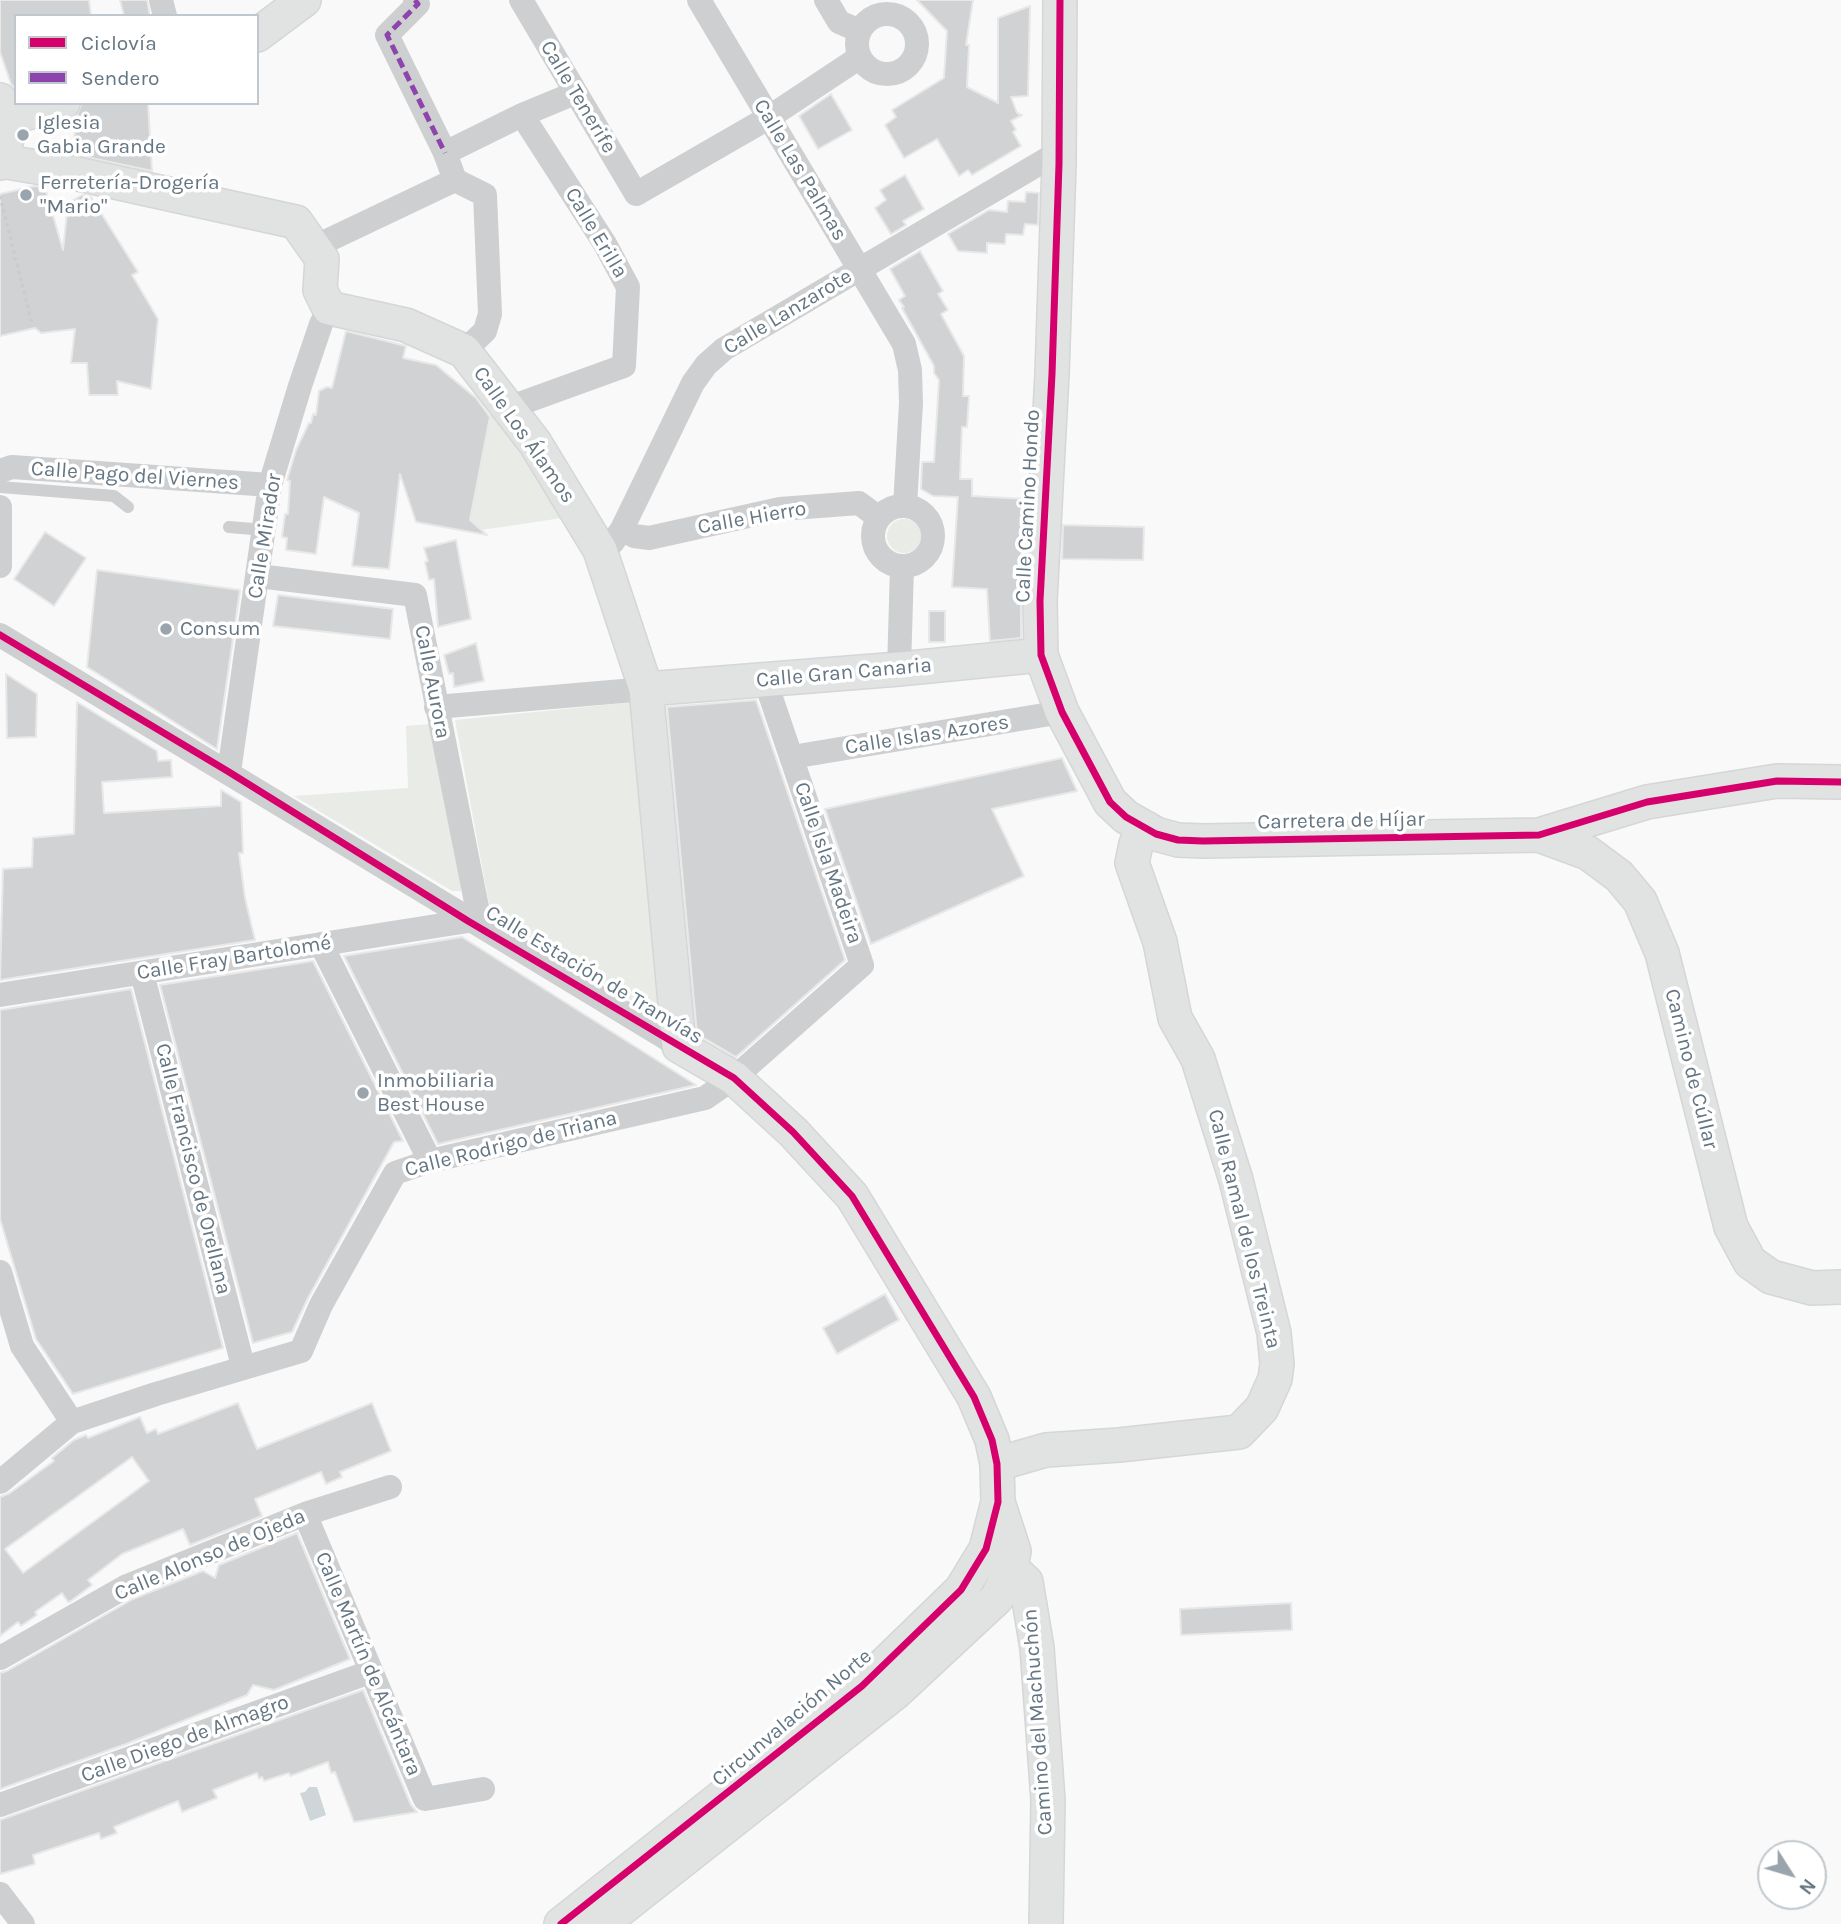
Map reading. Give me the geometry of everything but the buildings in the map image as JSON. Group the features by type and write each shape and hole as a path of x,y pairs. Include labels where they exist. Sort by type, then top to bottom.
{"street":[{"path":"259,33 304,0"},
{"path":"415,0 418,5 387,35 445,153 455,180 485,195 490,314 485,331 464,351"},
{"name":"Calle Tenerife","path":"521,0 636,194 768,118"},
{"name":"Calle Las Palmas","path":"699,0 904,344 911,370 905,506"},
{"path":"826,0 839,22 860,31"},
{"name":"Calle Camino Hondo","path":"1060,0 1059,152 1052,374 1040,601 1041,655 1062,712 1110,802 1126,817 1146,828"},
{"path":"894,14 911,24 918,44 911,63 904,70 894,74 874,72 860,58 857,41 860,31 874,17 894,14"},
{"path":"768,118 860,58"},
{"path":"445,153 575,93"},
{"path":"45,105 3,110 7,139 1,162 78,174 296,222 322,258 320,290 330,307"},
{"name":"Calle Erilla","path":"508,408 624,366 628,287 605,244 523,115"},
{"name":"Calle Lanzarote","path":"611,539 693,383 706,365 724,349 1059,152"},
{"path":"314,247 455,180"},
{"name":"Calle Los Álamos","path":"330,307 406,325 464,351 611,539 646,689 679,1046"},
{"name":"Calle Mirador","path":"229,772 270,485 312,349 330,307"},
{"name":"Calle Pago del Viernes","path":"0,471 12,467 270,485"},
{"name":"Calle Hierro","path":"611,539 634,536 649,538 780,509 859,503 879,518"},
{"path":"905,506 924,514 931,522 934,532 929,552 913,565 902,567 885,561 875,546 874,527 879,518 895,507 905,506"},
{"path":"0,507 0,566"},
{"path":"899,669 902,567"},
{"name":"Calle Aurora","path":"258,576 415,595 477,907 468,920"},
{"name":"Calle Estación de Tranvías","path":"0,635 468,920 734,1078 793,1132 852,1196 974,1397 992,1440 997,1464 998,1502"},
{"name":"Calle Gran Canaria","path":"646,689 1041,655"},
{"name":"Calle Isla Madeira","path":"734,1078 862,965 765,680"},
{"path":"436,707 646,689"},
{"name":"Calle Islas Azores","path":"792,757 1062,712"},
{"path":"1539,835 1647,802 1777,781 1841,782"},
{"name":"Carretera de Híjar","path":"1146,828 1156,834 1178,840 1203,842 1539,835"},
{"name":"Calle Ramal de los Treinta","path":"997,1464 1045,1450 1239,1432 1262,1408 1275,1379 1278,1364 1274,1333 1236,1180 1198,1059 1175,1018 1160,942 1132,863 1136,844 1146,828"},
{"name":"Camino de Cúllar","path":"1539,835 1588,853 1619,876 1640,901 1662,953 1731,1227 1750,1262 1770,1277 1812,1288 1841,1287"},
{"name":"Calle Fray Bartolomé","path":"0,995 468,920"},
{"path":"321,944 430,1161"},
{"name":"Calle Francisco de Orellana","path":"142,973 243,1366"},
{"name":"Calle Rodrigo de Triana","path":"0,1482 72,1422 243,1366 301,1351 321,1305 395,1173 430,1161 705,1098 734,1078"},
{"path":"0,1272 22,1346 72,1422"},
{"name":"Calle Alonso de Ojeda","path":"0,1658 127,1586 305,1514 390,1487"},
{"path":"961,1590 996,1569 1012,1568 1014,1550 998,1502"},
{"name":"Circunvalación Norte","path":"561,1924 862,1686 961,1590 986,1549 998,1502"},
{"name":"Calle Martín de Alcántara","path":"305,1514 425,1799 483,1789"},
{"name":"Circunvalación Norte","path":"602,1924 895,1692 997,1598 1012,1568"},
{"name":"Camino del Machuchón","path":"1012,1568 1026,1583 1037,1648 1048,1800 1046,1924"},
{"name":"Calle Diego de Almagro","path":"0,1805 370,1672"},
{"path":"0,1894 23,1924"}],"lane":[{"path":"0,487 114,496 128,507"},
{"path":"229,527 265,530"}],"path":[{"path":"0,196 32,324"}],"shaded area":[{"path":"493,401 562,518 468,532 475,524 470,520"},
{"path":"904,519 916,524 921,536 916,548 904,553 892,548 887,536 892,524"},
{"path":"635,702 664,1020 491,915 455,720"},
{"path":"429,724 462,891 452,891 294,796 408,788 406,726"},
{"path":"309,1787 317,1787 326,1815 310,1821 300,1793"}],"marked path":[{"path":"415,0 418,4 387,35 445,153"}],"cycle path":[{"path":"1060,0 1059,164 1052,374 1040,601 1041,655 1062,712 1110,802 1126,817 1156,834 1178,840 1539,835 1647,802 1777,781 1841,782"},
{"path":"0,635 229,772 468,921 734,1078 793,1132 852,1196 974,1397 992,1440 997,1464 998,1502 986,1549 961,1590 862,1686 561,1924"}],"place":[{"name":"Iglesia Gabia Grande","path":"23,135"},
{"name":"Ferretería-Drogería \"Mario\"","path":"26,195"},
{"name":"Consum","path":"166,629"},
{"name":"Inmobiliaria Best House","path":"363,1093"}]}
